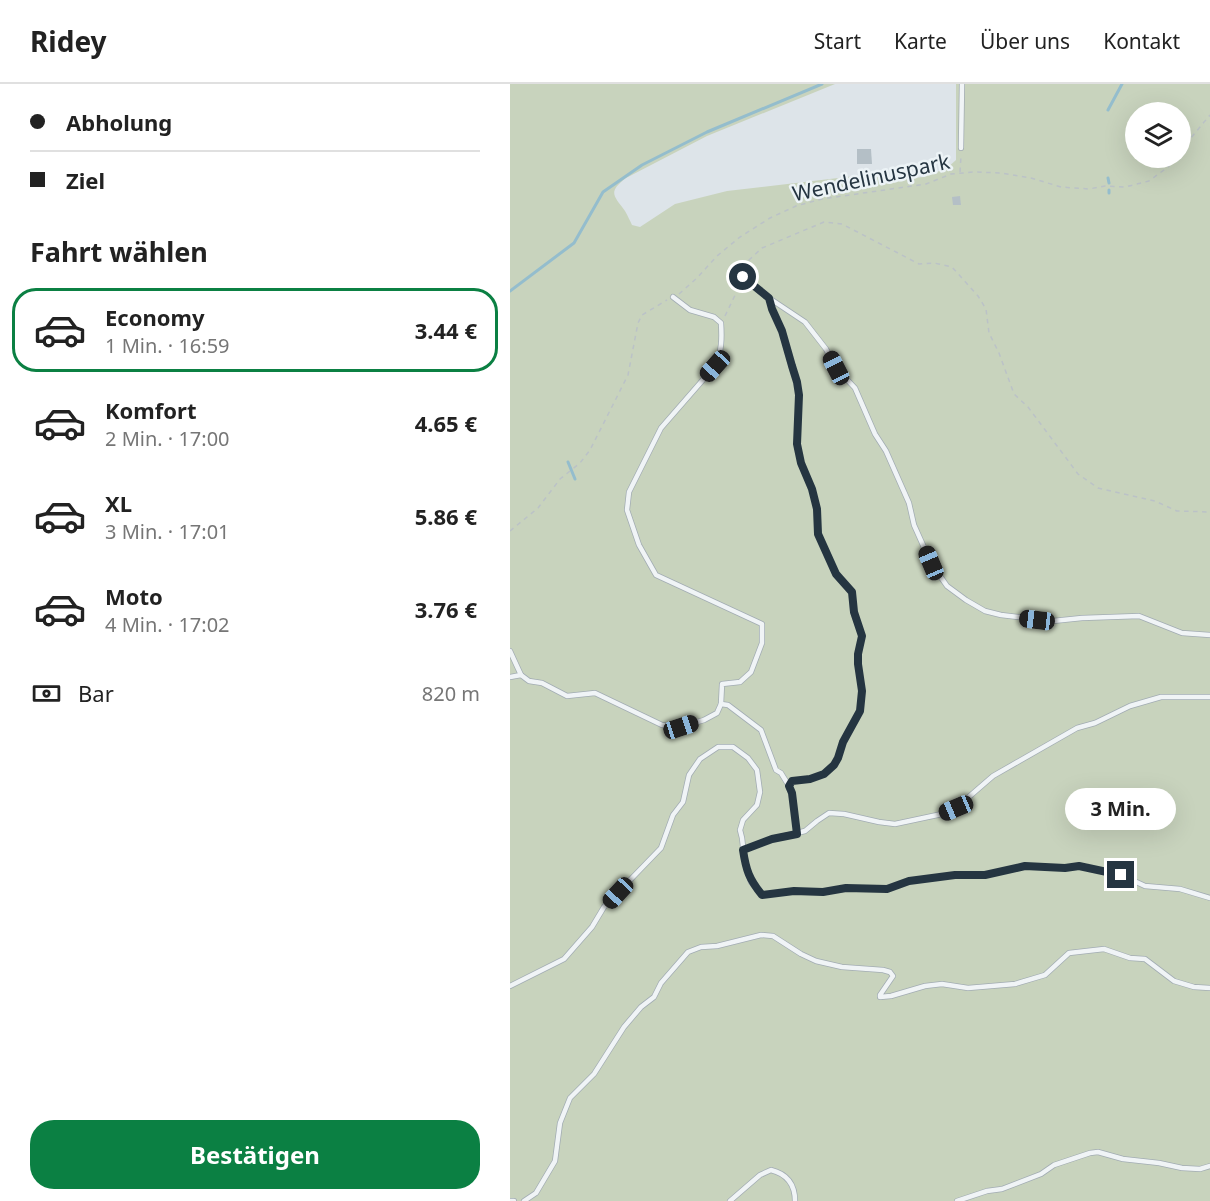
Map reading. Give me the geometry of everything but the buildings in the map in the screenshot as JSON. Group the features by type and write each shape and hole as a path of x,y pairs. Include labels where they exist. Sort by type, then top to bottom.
{"lane":[{"path":"961,148 962,84"},
{"path":"743,277 805,322 826,349 836,368 855,388 909,503 914,525 931,563 947,586 986,611 1001,615 1053,621 1139,616 1182,633 1210,635"},
{"path":"510,651 521,675 529,681 542,684 567,696 595,693 662,725 681,727 704,720 717,713 721,704 722,684 740,682 751,672 762,643 762,624 656,575 639,545 627,510 629,492 660,428 715,366 720,355 721,323 714,317 690,310 673,297"},
{"path":"769,298 782,331 797,382 799,395 797,444 817,509 818,534 836,574 852,592 854,612 862,636 858,654 862,691 860,711 843,742 838,758 824,774 810,779 792,781 789,786"},
{"path":"510,677 521,675"},
{"path":"743,850 772,839 805,831 830,813 895,824 942,814 956,808 993,776 1077,728 1095,723 1130,706 1161,697 1210,697"},
{"path":"721,704 728,705 761,730 776,770 781,773 792,793 797,834"},
{"path":"510,986 564,959 592,927 604,908 661,848 673,815 683,802 689,776 700,759 718,747 733,747 748,758 757,770 760,792 757,805 743,820 740,830 745,864 751,882 762,895 794,891 823,892 846,888 887,889 909,881 955,875 985,875 1025,866 1065,868 1079,866 1121,875 1145,886 1180,889 1210,898"},
{"path":"524,1201 536,1194 555,1161 560,1123 570,1098 594,1074 624,1027 641,1007 654,997 661,983 688,952 701,947 717,946 761,935 774,936 816,961 842,967 891,972 893,975 880,997 942,984 968,988 1015,984 1045,975 1069,953 1104,949 1131,958 1144,959 1174,981 1194,987 1210,988"},
{"path":"957,1201 987,1191 1002,1189 1041,1174 1054,1165 1090,1153 1098,1152 1122,1159 1182,1168 1200,1169 1210,1166"},
{"path":"730,1201 760,1175 771,1170 781,1172 788,1179 795,1192 795,1201"}],"path":[{"path":"1191,138 1210,115"},
{"path":"960,173 961,156"},
{"name":"Wendelinuspark","path":"510,531 538,508 560,479 575,468 590,450 628,375 638,323 642,315 681,293 717,256 740,237 770,218 796,206 822,199 926,184 951,174 1000,173 1031,178 1061,187 1089,189 1105,186 1125,187 1149,180 1167,168"},
{"path":"721,323 737,293 749,260 762,248 825,222 842,224 919,264 934,263 952,267 978,296 986,309 989,333 1014,394 1028,407 1078,474 1098,488 1155,501 1177,511 1210,512"}],"green space":[{"path":"510,84 835,84 707,136 626,178 614,194 632,225 640,227 675,204 727,191 872,174 884,180 924,177 947,168 956,160 956,84 1210,84 1210,1201 510,1201"}],"waterway":[{"path":"510,291 574,243 603,192 642,165 707,132 822,84"},
{"path":"1108,110 1122,84"},
{"path":"1108,178 1109,183"},
{"path":"568,462 575,479"}],"route":[{"path":"743,277 769,298 782,331 797,382 799,395 797,444 817,509 818,534 836,574 852,592 854,612 862,636 858,654 862,691 860,711 843,742 834,765 824,774 810,779 792,781 789,786 792,793 797,834 772,839 743,850 751,882 762,895 794,891 823,892 846,888 887,889 909,881 955,875 985,875 1025,866 1065,868 1079,866 1121,875"}]}
